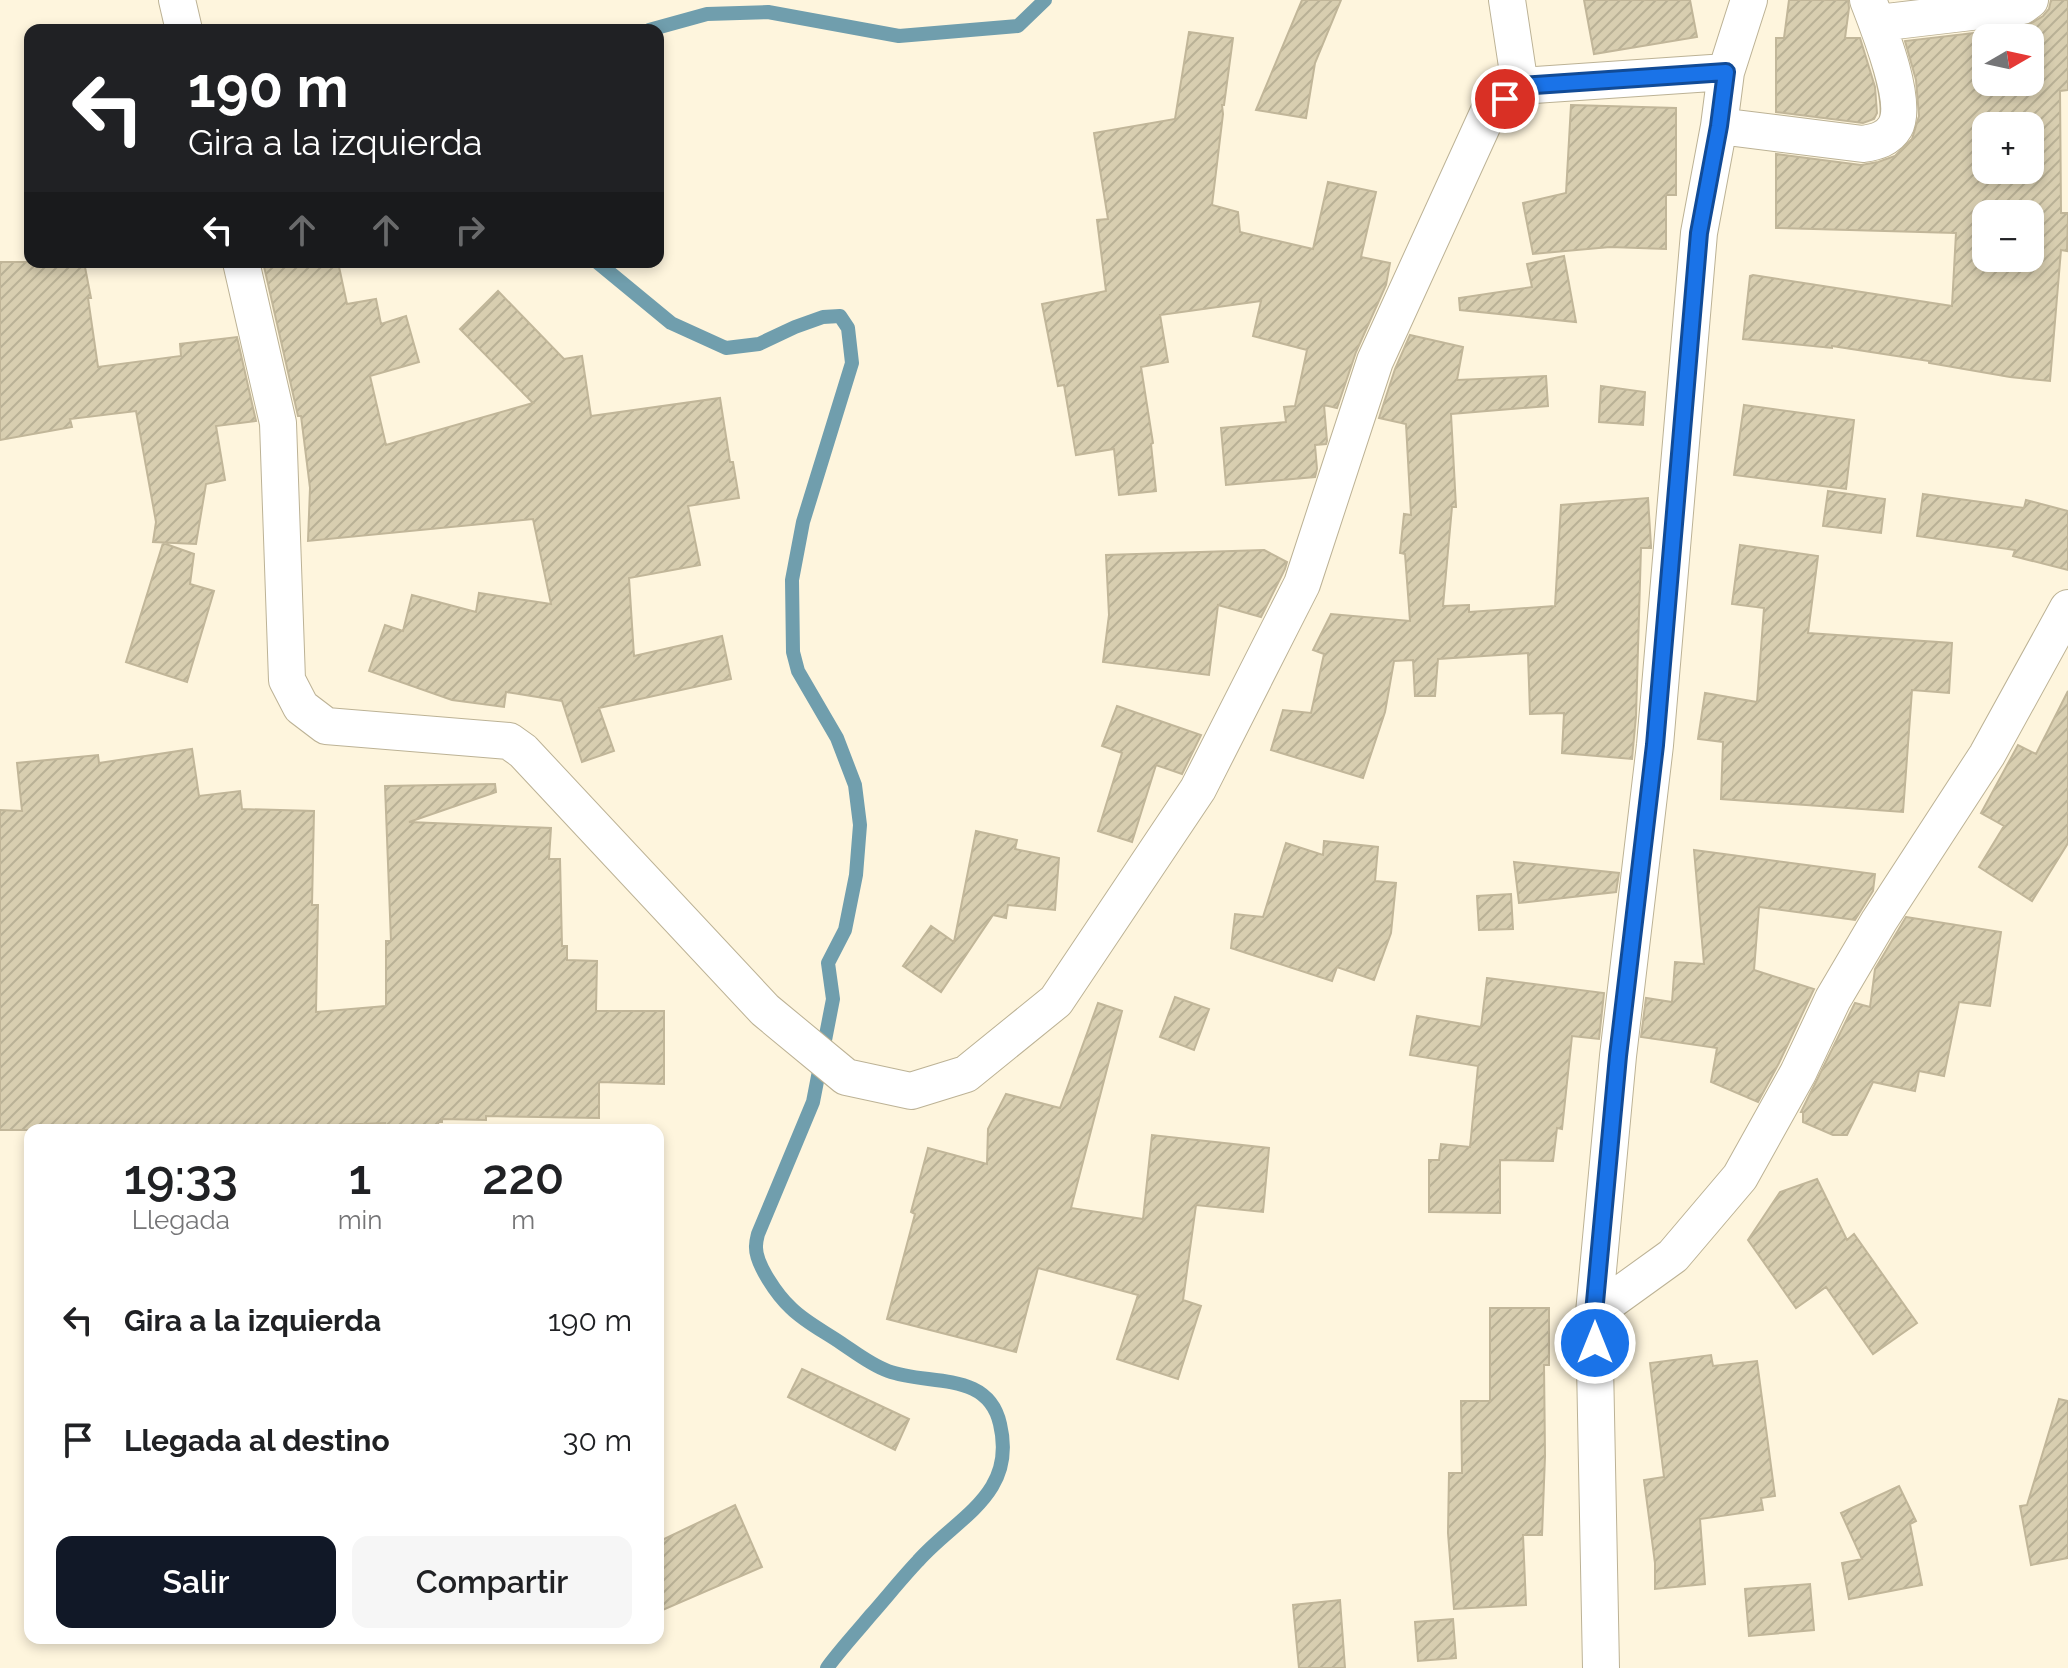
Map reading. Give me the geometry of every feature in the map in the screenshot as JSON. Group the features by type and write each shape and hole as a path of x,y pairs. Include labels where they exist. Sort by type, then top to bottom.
{"street":[{"path":"177,0 183,24"},
{"path":"1507,0 1520,86"},
{"path":"1601,1668 1594,1313 1618,1056 1655,745 1699,233 1726,72 1749,0"},
{"path":"1719,126 1863,144 1881,140 1895,128 1900,112 1887,50 1873,11 2022,6 2030,0"},
{"path":"242,268 278,423 287,680 301,707 326,726 509,741 523,751 765,1010 846,1077 911,1091 966,1074 1056,1001 1198,789 1302,584 1375,361 1489,111 1520,86 1726,72"},
{"path":"1594,1313 1673,1256 1740,1177 1798,1073 1833,999 1879,921 1987,755 2068,608"}],"building":[{"path":"1302,0 1341,0 1315,63 1306,118 1256,110"},
{"path":"1584,0 1690,0 1697,37 1594,54"},
{"path":"1789,0 1848,0 1845,38 1860,38 1875,87 1877,113 1874,119 1863,123 1776,112 1776,38 1784,38"},
{"path":"2051,0 2068,0 2068,90 2060,91 2061,213 2068,213 2067,251 2061,250 2050,381 1832,346 1743,339 1750,276 1753,275 1952,306 1956,233 1776,228 1776,154 1861,165 1895,156 1912,139 1919,116 1916,80 1905,41 1972,33 1972,96 2044,96 2044,24 2030,24 2043,16"},
{"path":"1189,32 1233,38 1222,105 1212,205 1238,212 1240,232 1313,249 1328,182 1376,192 1361,257 1390,263 1386,285 1356,352 1337,408 1324,405 1327,441 1326,444 1315,445 1315,477 1226,485 1221,428 1286,422 1284,407 1295,406 1307,350 1253,336 1261,301 1160,315 1168,362 1141,367 1153,443 1156,491 1119,495 1114,449 1076,455 1064,385 1058,386 1042,304 1106,291 1097,220 1108,219 1094,133 1175,119"},
{"path":"1571,105 1676,108 1676,195 1666,195 1666,249 1610,247 1533,254 1523,203 1566,193"},
{"path":"1564,256 1576,322 1460,310 1459,298 1532,287 1527,264"},
{"path":"0,262 24,262 24,268 85,268 98,367 181,356 180,344 237,337 256,421 216,426 225,480 206,484 196,544 153,542 156,522 136,411 70,419 72,427 0,440"},
{"path":"264,268 339,268 347,304 376,299 381,324 406,316 419,362 370,376 386,445 533,403 460,329 498,291 564,359 582,356 591,416 720,398 739,498 688,506 700,565 629,578 634,656 722,636 731,679 599,708 614,751 582,762 562,701 506,692 504,707 452,700 369,671 385,625 403,631 412,595 476,612 479,593 551,604 533,519 308,541 310,488 301,416 298,416"},
{"path":"1410,335 1463,347 1457,380 1546,376 1548,406 1451,414 1456,507 1452,507 1443,606 1469,605 1469,612 1555,606 1561,505 1648,498 1651,548 1641,548 1632,759 1562,753 1564,713 1530,714 1528,653 1438,659 1435,696 1415,696 1413,660 1394,661 1385,712 1363,778 1271,750 1283,710 1311,713 1324,654 1313,650 1331,614 1410,621 1405,554 1400,553 1404,514 1411,515 1406,424 1379,418"},
{"path":"1601,386 1645,392 1643,425 1599,422"},
{"path":"1744,405 1854,420 1846,489 1734,475"},
{"path":"1828,491 1885,499 1881,533 1823,526"},
{"path":"1923,494 2024,508 2026,500 2068,511 2068,570 2013,556 2015,550 1917,536"},
{"path":"163,543 194,554 190,584 214,591 187,682 126,662"},
{"path":"1740,545 1818,556 1808,633 1952,643 1949,693 1912,690 1903,812 1721,799 1723,742 1698,739 1705,693 1757,702 1764,608 1732,604"},
{"path":"1264,550 1287,562 1285,569 1261,617 1218,605 1209,675 1103,662 1109,615 1106,555"},
{"path":"2068,691 2068,843 2032,901 1979,867 2004,826 1981,813 2018,745 2036,754"},
{"path":"1117,706 1201,735 1182,774 1156,765 1132,842 1098,831 1122,753 1102,746"},
{"path":"192,749 199,796 240,791 242,809 314,811 312,905 318,905 316,1012 386,1006 386,941 391,941 385,786 495,784 496,792 409,822 551,828 549,859 560,859 562,946 567,946 567,960 597,961 596,1011 664,1011 664,1084 599,1082 599,1118 486,1116 486,1120 442,1119 438,1124 24,1124 24,1130 0,1130 0,810 22,811 17,763 98,755 99,763"},
{"path":"976,831 1017,840 1015,849 1059,858 1055,910 1008,905 1006,918 993,915 941,992 903,966 931,926 954,942"},
{"path":"1324,841 1378,847 1375,881 1396,883 1391,933 1374,980 1337,967 1332,981 1231,948 1235,914 1263,917 1286,843 1323,855"},
{"path":"1694,850 1875,874 1873,891 1855,920 1759,907 1754,970 1814,989 1758,1102 1711,1082 1717,1048 1641,1037 1646,998 1672,1002 1675,962 1704,964"},
{"path":"1514,862 1619,873 1616,892 1519,903"},
{"path":"1511,894 1513,929 1479,930 1477,896"},
{"path":"1906,917 2001,932 1990,1006 1959,1002 1944,1076 1919,1071 1915,1091 1873,1082 1847,1135 1833,1135 1803,1122 1801,1112 1855,1003 1870,1007 1875,969"},
{"path":"1487,978 1604,993 1599,1039 1572,1036 1562,1129 1557,1128 1553,1161 1500,1160 1500,1213 1429,1212 1429,1160 1439,1160 1441,1144 1470,1147 1478,1066 1410,1055 1417,1016 1481,1027"},
{"path":"1175,997 1209,1009 1194,1050 1160,1037"},
{"path":"1098,1003 1122,1011 1071,1208 1143,1219 1152,1135 1269,1148 1263,1212 1196,1205 1183,1300 1201,1306 1178,1379 1117,1359 1138,1295 1038,1268 1016,1352 887,1319 915,1214 911,1212 928,1148 987,1164 988,1129 1006,1094 1060,1108"},
{"path":"1817,1179 1847,1240 1854,1234 1917,1323 1873,1354 1826,1287 1796,1308 1748,1240 1780,1192"},
{"path":"1490,1308 1549,1308 1549,1365 1544,1365 1542,1535 1523,1535 1526,1605 1454,1609 1448,1533 1449,1473 1462,1473 1461,1401 1490,1401"},
{"path":"1711,1355 1713,1366 1757,1361 1775,1496 1761,1498 1763,1510 1700,1519 1705,1584 1655,1589 1655,1563 1644,1480 1664,1477 1650,1363"},
{"path":"802,1369 909,1419 895,1450 788,1397"},
{"path":"2059,1399 2068,1401 2068,1558 2031,1565 2020,1506 2027,1505"},
{"path":"1899,1486 1916,1521 1910,1524 1922,1585 1849,1599 1842,1563 1862,1559 1841,1513"},
{"path":"735,1505 762,1567 664,1609 664,1539"},
{"path":"1810,1584 1814,1630 1749,1636 1745,1589"},
{"path":"1340,1600 1345,1668 1299,1668 1293,1605"},
{"path":"1453,1619 1456,1658 1418,1661 1415,1622"}],"waterway":[{"path":"664,26 707,14 768,12 899,36 1018,26 1045,0"},
{"path":"604,268 671,323 726,348 759,344 823,317 840,316 848,328 852,363 803,522 792,580 793,652 798,671 837,738 855,785 860,825 856,875 845,930 828,963 833,999 813,1102 758,1234 757,1253 768,1279 791,1308 876,1366 904,1375 970,1387 983,1395 993,1407 1000,1424 1003,1448 1000,1469 980,1503 933,1545 827,1668"}],"route":[{"path":"1505,99 1520,86 1726,72 1699,233 1655,745 1618,1056 1594,1313 1595,1343"}]}
